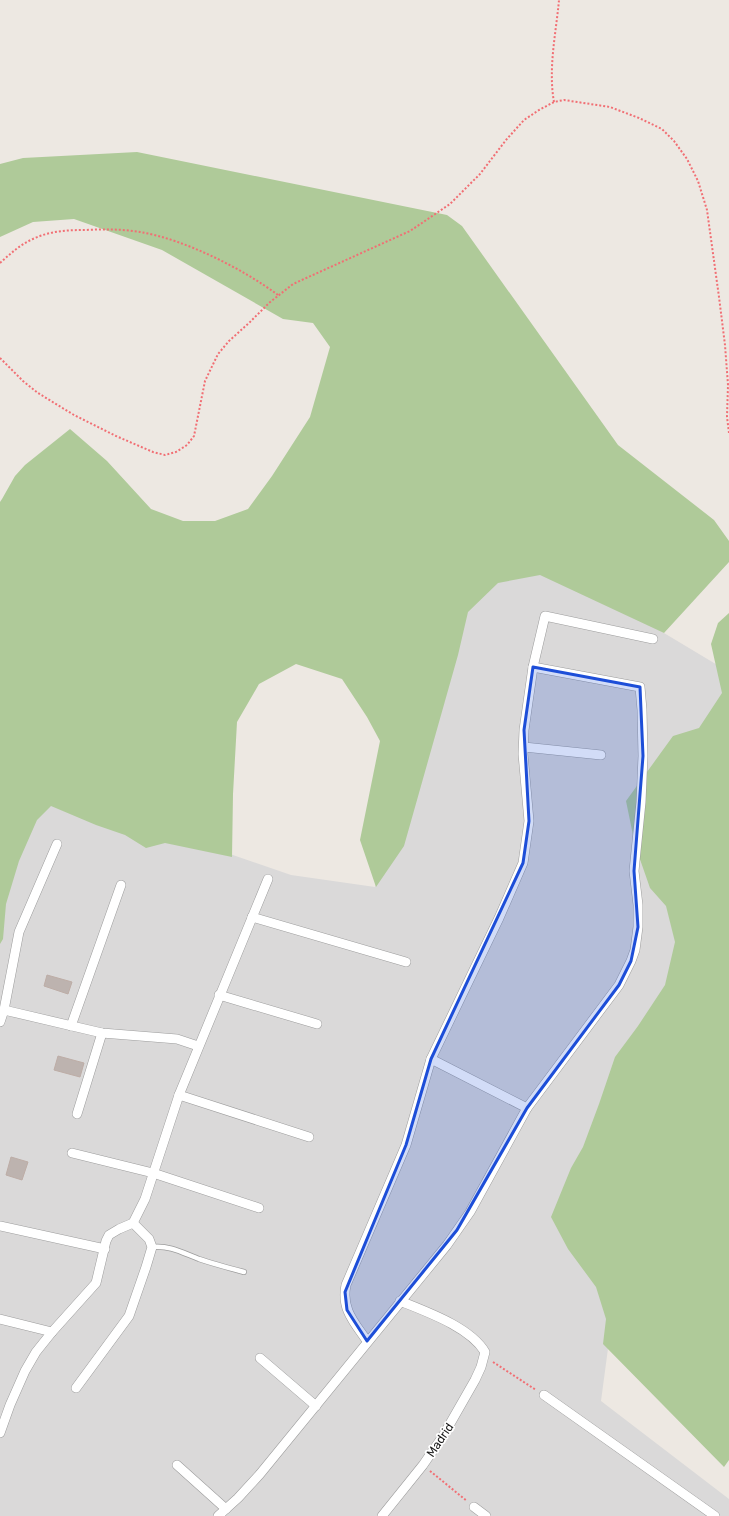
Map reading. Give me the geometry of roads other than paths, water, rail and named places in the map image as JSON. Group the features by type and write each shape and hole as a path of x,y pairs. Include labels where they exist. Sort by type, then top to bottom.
{"street":[{"path":"367,1341 347,1310 344,1299 346,1284 404,1150 431,1059 499,918 522,862 530,821 524,730 533,667 545,616 653,639"},
{"path":"218,1516 238,1498 260,1474 367,1341 447,1245 470,1212 527,1108 619,985 631,961 635,950 638,927 638,905 634,870 641,802 643,756 640,687 533,667"},
{"path":"524,747 602,755"},
{"path":"0,1022 4,1010 19,932 57,844"},
{"path":"0,1433 25,1371 36,1352 96,1283 106,1241 109,1235 133,1223 145,1199 179,1094 268,879"},
{"path":"71,1026 121,886"},
{"path":"252,917 406,962"},
{"path":"219,995 317,1024"},
{"path":"4,1010 102,1033 178,1040 198,1046"},
{"path":"77,1114 102,1033"},
{"path":"431,1059 527,1108"},
{"path":"179,1094 309,1137"},
{"path":"72,1153 153,1173 258,1208"},
{"path":"76,1388 129,1316 152,1247 149,1239 133,1223"},
{"path":"0,1226 105,1249"},
{"name":"Madrid","path":"382,1516 423,1465 453,1420 475,1380 485,1356 482,1346 466,1333 442,1320 400,1301"},
{"path":"0,1319 52,1332"},
{"path":"260,1358 316,1406"},
{"path":"544,1394 715,1516"},
{"path":"177,1465 226,1509"},
{"path":"474,1507 486,1516"}],"lane":[{"path":"152,1247 160,1246 173,1248 213,1264 244,1272"}]}
